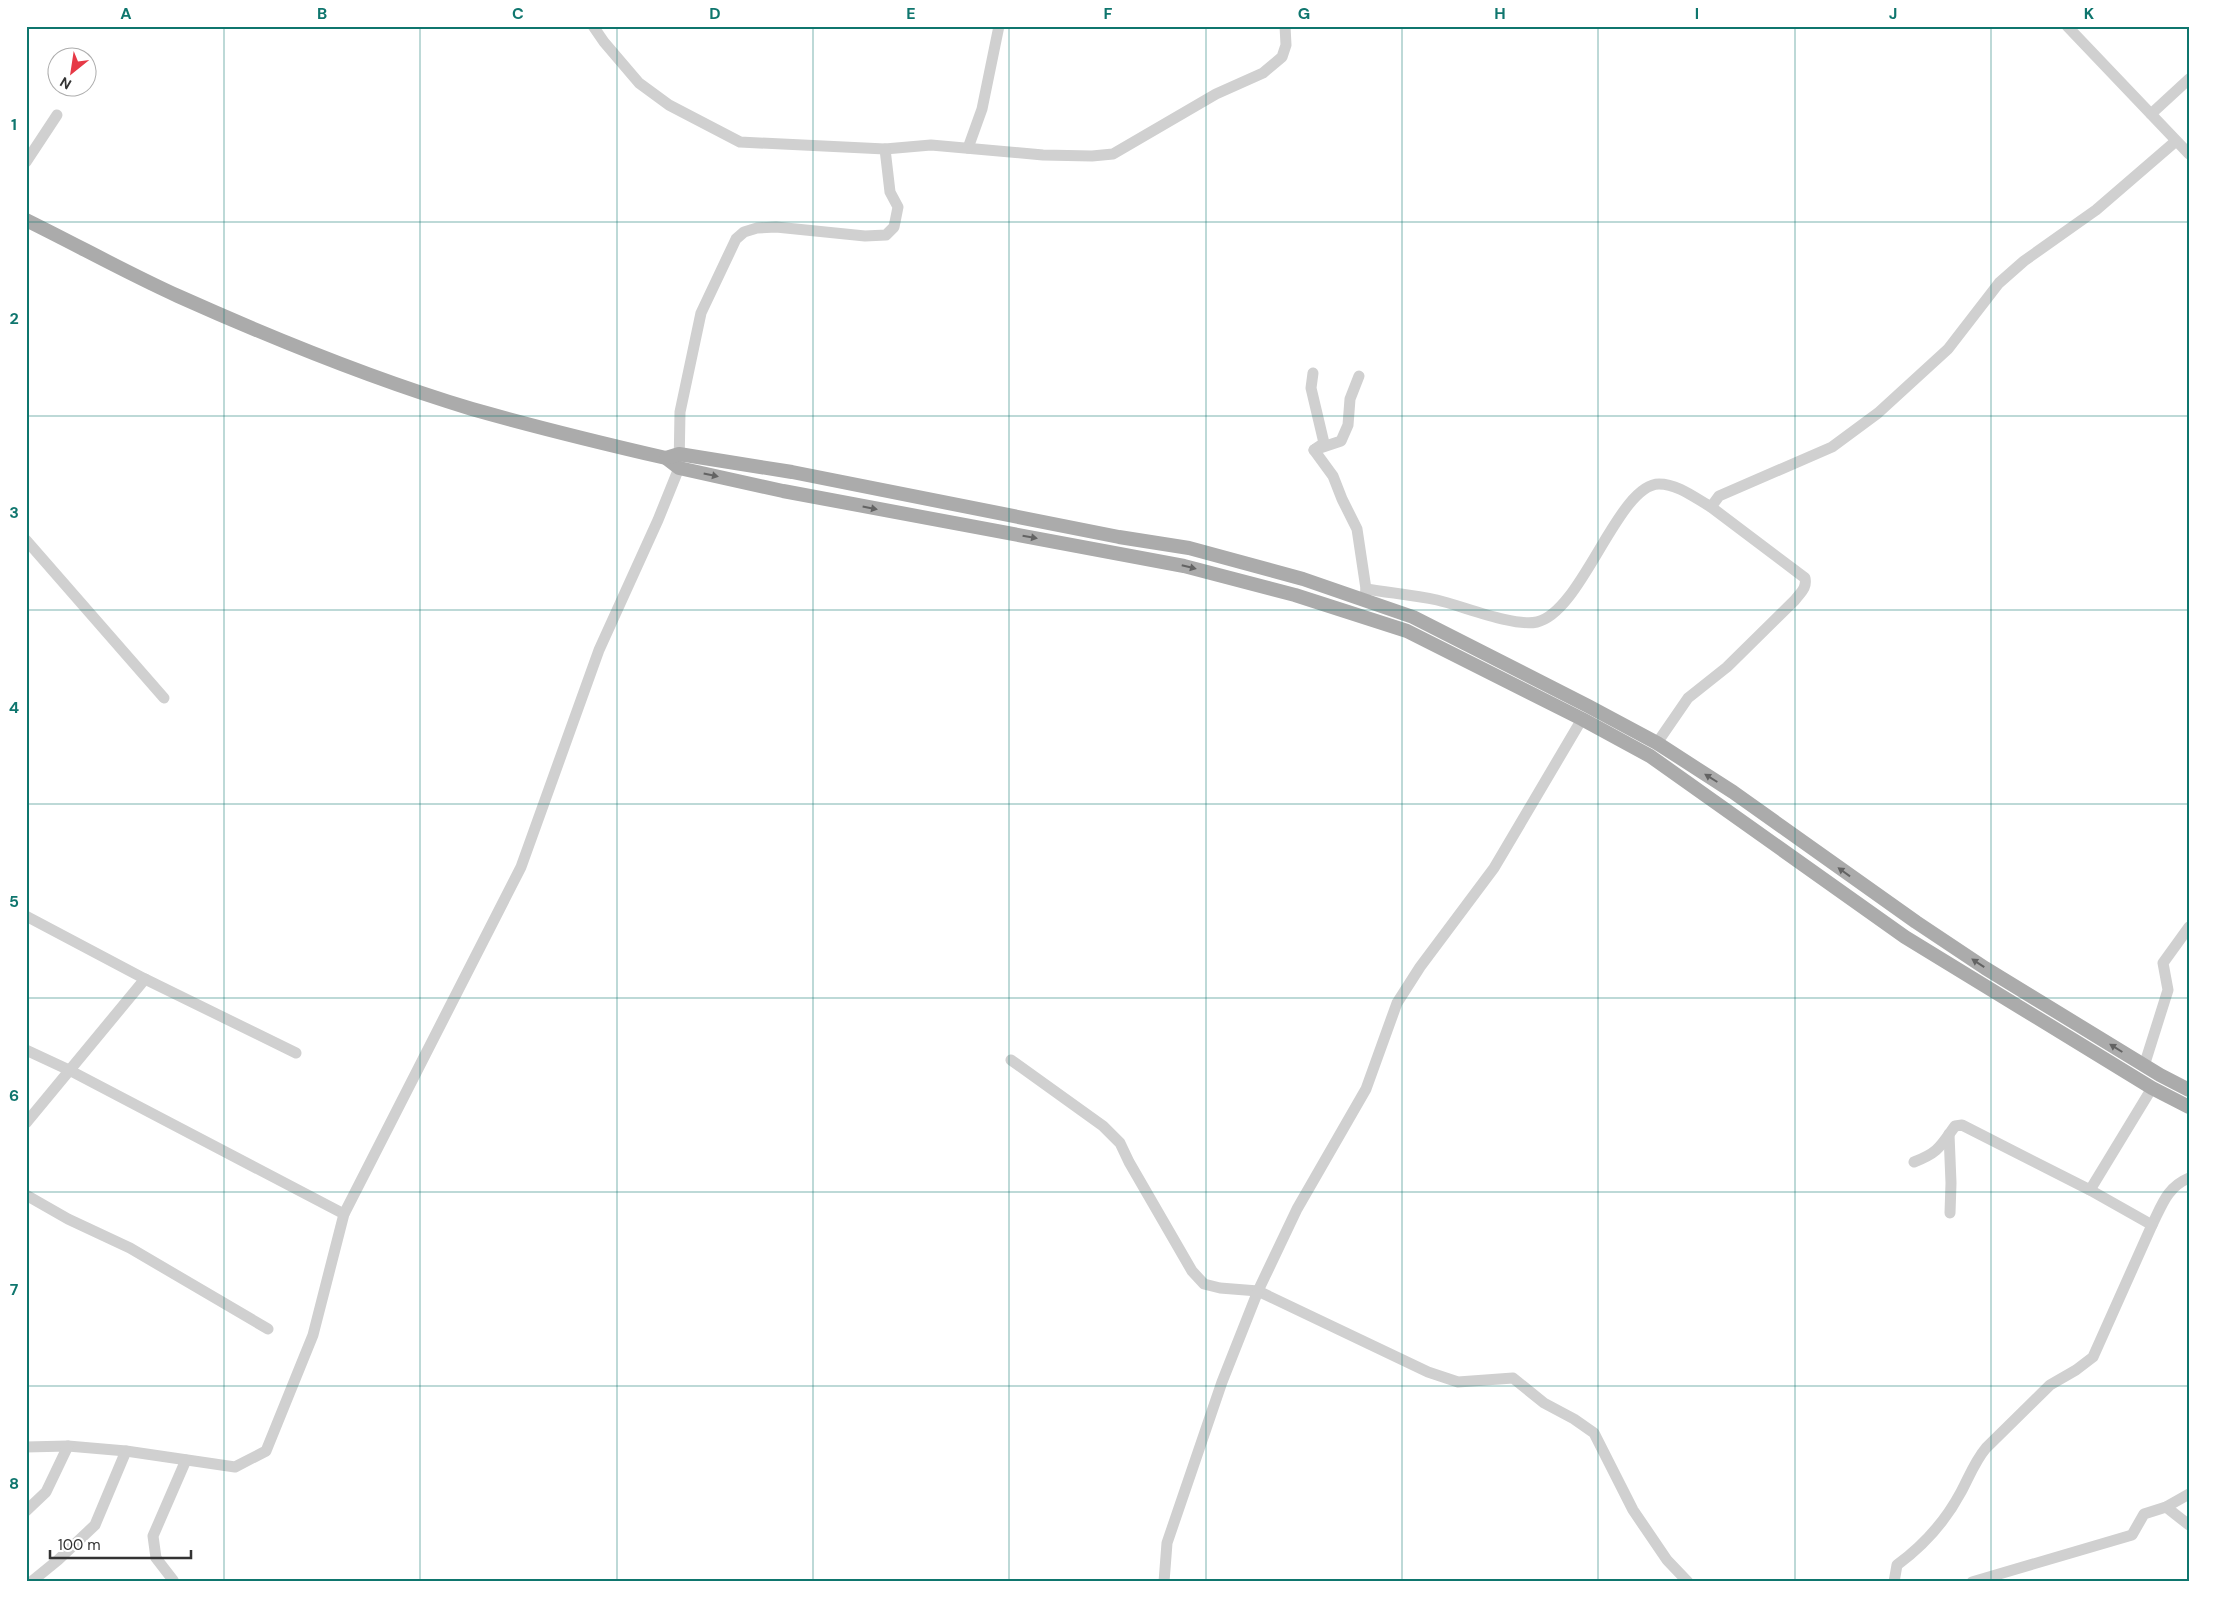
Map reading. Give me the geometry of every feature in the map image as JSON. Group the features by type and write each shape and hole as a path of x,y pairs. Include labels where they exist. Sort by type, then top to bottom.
{"main road":[{"path":"26,220 177,296 300,348 377,377 471,408 675,460 801,495 1175,564 1295,595 1407,631 1582,718 1650,756 1905,937 2152,1088 2189,1107"},
{"path":"675,460 792,472 1119,537 1189,548 1365,594 1588,706 1657,743 1733,792 1916,922 1985,968 2144,1066 2189,1090"}],"street":[{"path":"593,26 639,84 669,105 740,142 884,149 931,145 1043,155 1113,154 1216,94 1264,73 1282,57 1286,45 1285,26"},
{"path":"968,148 982,109 1000,26"},
{"path":"2067,26 2189,154"},
{"path":"2151,114 2189,78"},
{"path":"26,162 57,115"},
{"path":"1710,507 1719,496 1832,447 1878,413 1948,349 1999,282 2024,261 2096,210 2176,142"},
{"path":"26,1447 68,1446 126,1451 235,1467 266,1451 313,1334 344,1214 521,867 599,650 658,520 675,460 680,412 701,313 736,239 744,232 757,228 776,227 865,236 886,235 894,227 898,207 890,192 884,149"},
{"path":"1314,373 1311,388 1324,443 1314,450"},
{"path":"1314,450 1341,441 1348,425 1350,399 1359,376"},
{"path":"1314,450 1333,476 1357,529 1365,594 1437,600 1520,622 1537,622 1553,614 1567,599 1636,496 1648,487 1658,484 1671,486 1686,492 1710,507 1805,578 1804,589 1795,600 1727,667 1688,698 1657,743"},
{"path":"26,540 164,698"},
{"path":"1164,1582 1168,1543 1222,1382 1258,1291 1297,1209 1366,1090 1397,1003 1420,967 1494,868 1582,718"},
{"path":"26,916 145,979 296,1053"},
{"path":"2144,1066 2168,990 2163,963 2189,927"},
{"path":"26,1124 145,979"},
{"path":"26,1050 69,1070 344,1214"},
{"path":"1011,1060 1103,1126 1120,1143 1192,1271 1204,1284 1258,1291 1428,1372 1458,1382 1513,1378 1544,1403 1574,1418 1594,1433 1633,1510 1667,1560 1688,1582"},
{"path":"2090,1190 2152,1088"},
{"path":"1914,1162 1931,1156 1938,1150 1955,1126 1962,1125 2090,1190 2152,1225"},
{"path":"1949,1134 1952,1183 1950,1212"},
{"path":"1894,1582 1897,1565 1915,1552 1950,1512 1977,1458 2050,1385 2076,1370 2093,1357 2152,1225 2171,1188 2178,1182 2189,1178"},
{"path":"26,1195 68,1219 130,1248 268,1329"},
{"path":"26,1511 46,1492 68,1446"},
{"path":"31,1582 58,1560 95,1525 126,1451"},
{"path":"171,1582 173,1580 156,1558 153,1536 186,1460"},
{"path":"1972,1582 2132,1535 2144,1514 2166,1507 2189,1494"},
{"path":"2166,1507 2189,1525"}]}
